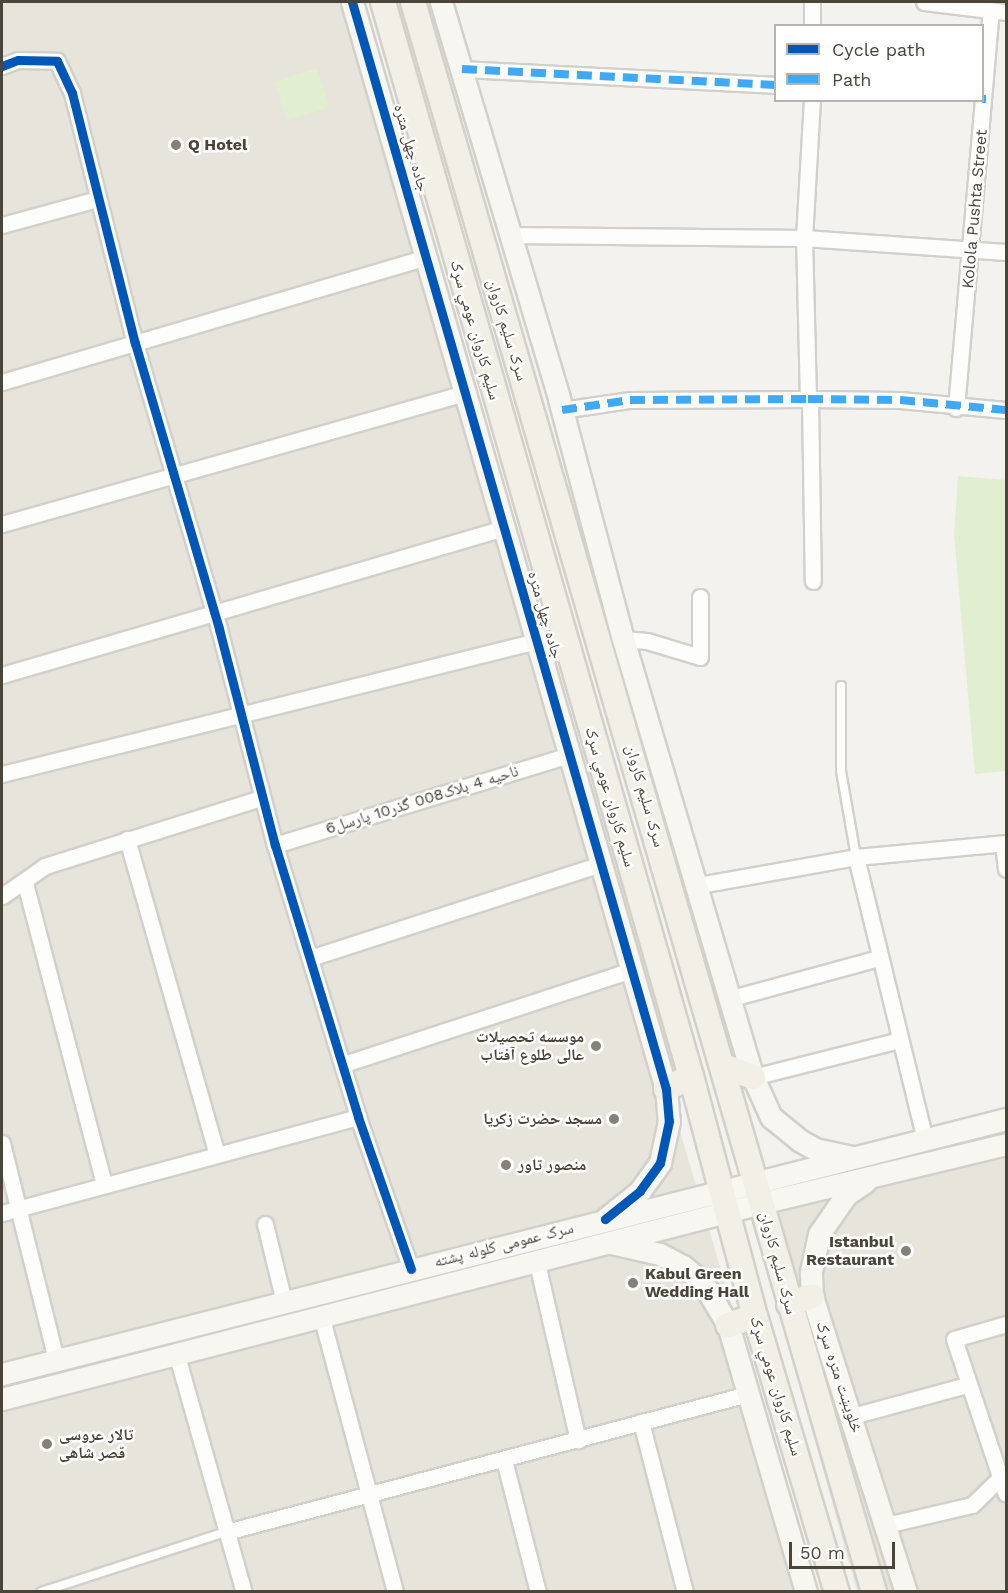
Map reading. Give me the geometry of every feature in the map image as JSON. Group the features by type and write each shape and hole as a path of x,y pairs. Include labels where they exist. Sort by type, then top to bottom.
{"main road":[{"name":"سلیم کاروان عومي سړک","path":"383,2 691,1076 755,1316 837,1592"},
{"name":"سرک سلیم کاروان","path":"413,2 502,319 723,1066 789,1304 874,1592"},
{"path":"475,328 502,319"},
{"path":"723,1066 753,1077"},
{"path":"666,1089 691,1076"},
{"path":"789,1304 812,1296"},
{"path":"728,1325 755,1316"}],"street":[{"name":"جاده چهل متره","path":"352,2 666,1089 669,1121 660,1163 640,1191 605,1219"},
{"path":"441,2 562,410 623,639 699,885 753,1077 771,1117 799,1140 815,1149 852,1157"},
{"path":"812,2 812,24"},
{"path":"924,2 1006,12"},
{"name":"Kolola Pushta Street","path":"984,99 990,11"},
{"path":"2,66 18,60 57,61 72,93 135,343 213,612 261,798 344,1064 358,1117 411,1269"},
{"path":"462,69 774,85"},
{"path":"812,102 804,238 813,581"},
{"name":"Kolola Pushta Street","path":"956,408 984,102"},
{"path":"2,225 97,199"},
{"path":"511,235 804,238 1006,252"},
{"path":"2,382 426,257"},
{"path":"2,524 465,393"},
{"path":"562,410 630,400 900,400 956,408 1006,410"},
{"path":"2,675 504,528"},
{"path":"623,639 647,641 700,657 700,597"},
{"path":"2,774 537,641"},
{"name":"ناحیه 4 بلاک008 گذر10 پارسل6","path":"275,845 570,755"},
{"path":"2,896 26,883 45,866 261,798"},
{"path":"127,839 217,1154"},
{"path":"699,885 856,857 1005,844 1006,869"},
{"path":"856,857 878,958 925,1140"},
{"path":"310,958 602,864"},
{"path":"26,883 104,1184"},
{"path":"732,998 878,958"},
{"path":"344,1064 631,970"},
{"path":"753,1077 899,1040"},
{"path":"2,1213 358,1117"},
{"name":"سرک عمومی کلوله پشته","path":"2,1400 537,1263 608,1242 724,1201 758,1192 852,1157 1006,1119"},
{"path":"2,1143 56,1360"},
{"name":"سرک عمومی کلوله پشته","path":"758,1192 870,1179 1006,1144"},
{"name":"څلویښت متره سړک","path":"870,1179 846,1195 819,1234 811,1273 812,1296 852,1416 906,1592"},
{"name":"سرک عمومی کلوله پشته","path":"2,1374 605,1219 724,1201"},
{"path":"265,1224 284,1302"},
{"path":"608,1242 660,1254 683,1266 703,1282 728,1325 806,1592"},
{"path":"537,1263 578,1440"},
{"path":"322,1319 394,1592"},
{"path":"1006,1324 954,1339 967,1385 1003,1474 1006,1494"},
{"path":"177,1356 244,1592"},
{"path":"852,1416 967,1385"},
{"path":"226,1532 748,1394"},
{"path":"641,1422 686,1592"},
{"path":"504,1460 538,1592"},
{"path":"886,1525 972,1505 1003,1474"}],"lane":[{"path":"841,686 841,771 856,857"},
{"path":"40,1592 226,1532"}],"shaded area":[{"path":"2,2 346,2 816,1591 2,1592"},
{"path":"1006,1114 1006,1591 857,1591 741,1178"}],"green space":[{"path":"317,68 330,107 287,121 274,82"},
{"path":"958,476 1006,480 1006,771 975,774 954,535"}],"marked path":[{"path":"462,69 774,85"},
{"path":"562,410 630,400 808,399 900,400 1006,410"}],"cycle path":[{"path":"352,2 666,1089 669,1121 660,1163 640,1191 605,1219"},
{"path":"2,66 18,60 57,61 72,93 135,343 219,629 275,845 358,1117 411,1269"}],"place":[{"name":"Q Hotel","path":"176,145"},
{"name":"موسسه تحصیلات عالی طلوع آفتاب","path":"596,1046"},
{"name":"مسجد حضرت زکریا","path":"614,1119"},
{"name":"منصور تاور","path":"506,1165"},
{"name":"Istanbul Restaurant","path":"906,1251"},
{"name":"Kabul Green Wedding Hall","path":"633,1283"},
{"name":"تالار عروسی قصر شاهی","path":"47,1444"}]}
